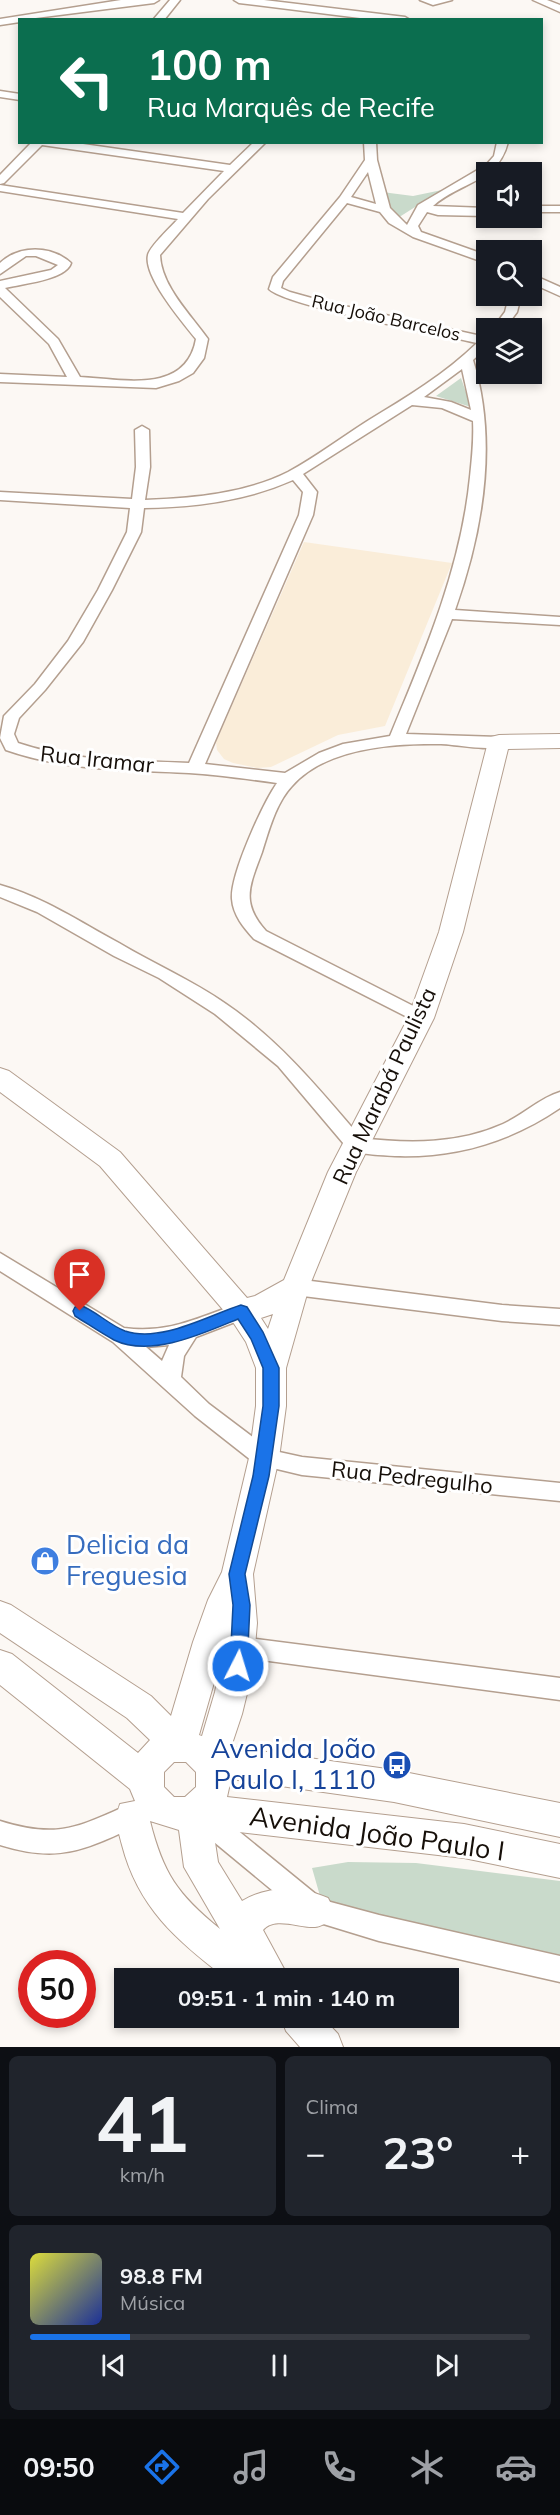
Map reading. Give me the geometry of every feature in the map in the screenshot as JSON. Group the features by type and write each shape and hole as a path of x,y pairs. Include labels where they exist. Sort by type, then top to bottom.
{"main road":[{"path":"498,742 560,741"},
{"name":"Rua Marabá Paulista","path":"271,1368 295,1287 342,1172 421,1018 451,932 498,742"},
{"path":"0,1078 110,1159 241,1311 258,1337 271,1368 271,1406 264,1458 237,1574 224,1600 209,1642 179,1746"},
{"path":"241,1311 268,1304 295,1287"},
{"path":"209,1760 227,1715 240,1647 242,1605 237,1574"},
{"path":"0,1615 140,1707 179,1746"},
{"path":"0,1665 144,1800 176,1813 194,1810 207,1801 213,1792 214,1770 209,1760 201,1752 190,1747 179,1746 157,1755 150,1764 144,1800 140,1849 158,1890 182,1918 242,1968"},
{"name":"Avenida João Paulo I","path":"209,1760 394,1786 560,1820"},
{"path":"194,1810 201,1867 265,1968"},
{"name":"Avenida João Paulo I","path":"194,1810 464,1841 560,1861"},
{"path":"244,1935 247,1922 257,1909 276,1906 316,1910"},
{"path":"308,2028 324,2047"}],"street":[{"path":"24,18 100,5 154,0"},
{"path":"160,18 175,0"},
{"path":"239,0 388,18"},
{"path":"425,0 433,2 447,0"},
{"path":"538,0 560,9"},
{"path":"0,22 18,19"},
{"path":"0,94 18,97"},
{"path":"0,181 39,144"},
{"path":"55,144 232,169"},
{"path":"0,378 156,384 176,379 191,368 201,353 202,339 162,283 152,260 160,245 185,217 259,144"},
{"path":"370,144 370,162 380,190 383,209"},
{"path":"415,233 412,226 422,207 436,197 482,174 498,161 503,151 503,144"},
{"path":"370,162 344,199 383,209 400,225 415,233 476,255"},
{"path":"0,188 185,217"},
{"name":"Rua João Barcelos","path":"344,199 277,280 275,289 286,295 476,339"},
{"path":"422,207 438,211 476,212"},
{"path":"542,209 560,209"},
{"path":"0,270 13,256 28,252 38,253 65,263 64,267 55,273 0,285"},
{"path":"542,283 560,292"},
{"path":"0,290 54,342 75,380"},
{"path":"0,496 140,504 238,495 295,473 409,401 467,361 476,352"},
{"path":"396,740 459,579 471,530 477,489 480,420 467,361"},
{"path":"409,401 433,400 456,406 480,420"},
{"name":"Rua Iramar","path":"142,429 143,467 140,504 134,532 81,632 40,687 12,716 6,734 12,746 37,754 69,760 195,768 289,779"},
{"path":"195,768 306,515 310,492 295,473"},
{"path":"446,614 560,621"},
{"path":"421,1018 260,935 243,917 239,904 245,875 274,803 289,779 322,756 377,741 437,739 498,742"},
{"path":"0,891 43,908 120,952 165,974 221,1009 284,1060 356,1145 407,1150 431,1150 468,1145 513,1128 560,1099"},
{"path":"0,1262 120,1336 202,1410 264,1458"},
{"path":"295,1287 502,1313 560,1317"},
{"path":"120,1336 145,1341 189,1332 241,1311"},
{"path":"173,1384 170,1376 173,1358 189,1332"},
{"name":"Rua Pedregulho","path":"264,1458 302,1466 560,1492"},
{"path":"209,1642 560,1689"},
{"path":"0,1833 36,1843 72,1842 144,1800"},
{"path":"194,1810 316,1910 379,1928 560,1970"}],"shaded area":[{"path":"304,542 452,563 385,726 338,735 271,767 257,768 233,763 224,759 217,750 216,742"}],"green space":[{"path":"442,190 393,221 382,192 413,196"},
{"path":"461,378 471,407 436,396"},
{"path":"348,1862 416,1863 560,1881 560,1956 469,1939 322,1903 312,1868"}],"place":[{"name":"Delicia da Freguesia","path":"45,1561"},
{"name":"Avenida João Paulo I, 1110","path":"397,1765"}],"route":[{"path":"80,1311 120,1336 145,1341 189,1332 241,1311 258,1337 271,1368 271,1406 261,1476 237,1574 242,1605 238,1666"}]}
